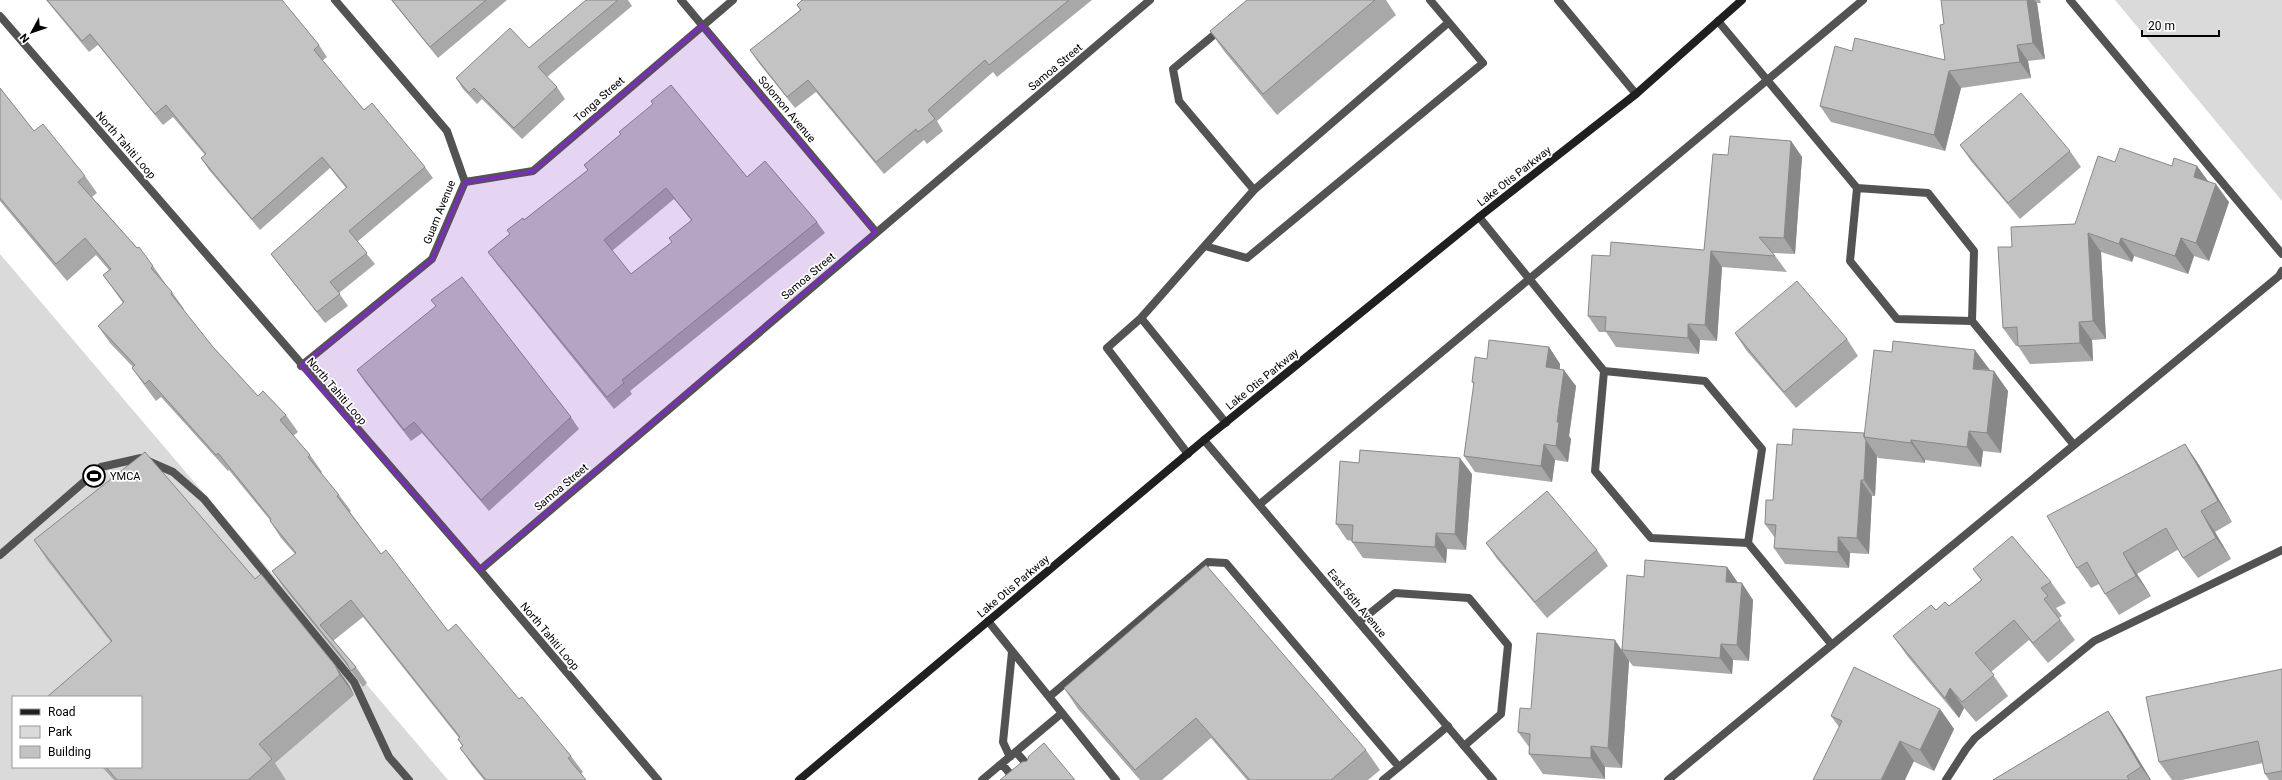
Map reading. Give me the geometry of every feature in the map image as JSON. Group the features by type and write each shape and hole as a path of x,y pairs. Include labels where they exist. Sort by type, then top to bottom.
{"main road":[{"name":"Lake Otis Parkway","path":"799,780 1204,440 1479,217 1636,94 1742,0"}],"street":[{"name":"Guam Avenue","path":"301,366 432,259 465,182 447,132 335,0"},
{"name":"Solomon Avenue","path":"681,0 876,232"},
{"name":"Tonga Street","path":"465,182 533,171 733,0"},
{"name":"Samoa Street","path":"480,570 1150,0"},
{"path":"1205,246 1247,258 1483,63 1448,24 1430,0"},
{"path":"1558,0 1636,94"},
{"path":"1260,504 1864,0"},
{"path":"2070,0 2282,254"},
{"name":"North Tahiti Loop","path":"0,16 301,366 480,570 658,780"},
{"path":"1718,21 1857,188 1850,261 1897,319 1972,321"},
{"path":"1188,454 1107,348 1141,318 1254,190 1448,24"},
{"path":"1226,25 1173,69 1179,101 1254,190"},
{"path":"1857,188 1928,193 1974,251 1972,321 2074,445"},
{"path":"1479,217 1604,371 1595,471 1651,538 1748,543 1832,645"},
{"path":"1668,780 2279,276 2282,271"},
{"path":"1141,318 1226,423"},
{"path":"1604,371 1705,381 1762,449 1748,543"},
{"name":"East 56th Avenue","path":"1204,440 1260,504 1493,780"},
{"path":"0,555 101,467 141,458 173,472 204,499 354,682 388,757 409,780"},
{"path":"1946,780 1966,749 1976,738 2094,641 2282,550"},
{"path":"1049,697 1208,562 1226,563 1398,767"},
{"path":"1359,622 1394,593 1469,598 1508,645 1501,714 1464,746"},
{"path":"988,621 1116,780"},
{"path":"1012,652 1003,742 1013,754 1038,777"},
{"path":"987,779 1013,754 1034,742 1062,713"},
{"path":"1383,780 1448,726"},
{"path":"1002,764 1015,780"}],"highlighted area":[{"path":"702,25 876,232 480,570 301,366 432,259 465,182 533,171"}],"green space":[{"path":"2115,0 2282,0 2282,201"},
{"name":"YMCA","path":"0,254 448,780 0,780"}],"building":[{"path":"47,0 282,0 319,45 314,50 364,110 372,103 425,167 349,231 367,253 330,282 340,294 317,312 271,254 347,187 322,157 252,219 201,158 206,154 166,105 155,114 90,34 82,41"},
{"path":"392,0 486,0 430,47"},
{"path":"586,0 618,0 538,67 557,87 514,128 474,88 469,93 456,78 510,28 529,48"},
{"path":"802,0 1069,0 989,65 985,60 928,110 935,119 918,132 916,129 876,162 808,80 787,97 750,50 801,10 797,5"},
{"path":"1247,0 1375,0 1263,94 1210,31"},
{"path":"1941,0 2027,0 2033,43 2017,45 2020,62 1949,71 1934,135 1820,106 1835,46 1852,51 1855,38 1945,60 1940,25 1944,24"},
{"path":"671,85 747,177 765,161 817,222 622,380 624,383 607,397 488,252 510,234 507,230 523,218 524,220 588,170 584,165 621,134 619,132 653,104 651,101","holes":["666,188 692,220 669,238 672,242 631,274 604,240"]},
{"path":"0,88 34,131 43,124 85,176 78,182 137,248 139,247 153,266 151,268 172,292 171,294 213,347 258,396 263,391 286,415 280,420 310,455 308,457 339,495 337,496 381,554 386,550 448,631 456,624 519,699 522,697 552,733 571,756 568,758 586,780 486,780 460,748 463,746 458,739 460,737 351,600 320,625 356,667 351,671 346,662 272,571 296,553 218,453 216,455 149,380 145,384 132,368 135,365 98,326 124,302 103,275 111,269 85,238 56,264 0,198"},
{"path":"2021,93 2070,151 2008,203 1960,145"},
{"path":"1730,136 1791,141 1784,238 1759,237 1775,256 1711,251 1705,325 1688,324 1688,338 1605,331 1606,317 1588,316 1592,255 1610,256 1611,242 1704,250 1713,154 1728,155"},
{"path":"2120,148 2172,166 2174,158 2197,166 2194,177 2216,184 2196,243 2181,238 2175,256 2121,238 2119,244 2088,233 2093,321 2079,322 2080,343 2018,346 2017,327 2003,328 1998,247 2012,247 2011,227 2075,224 2098,156 2115,162"},
{"path":"462,277 571,417 481,500 414,422 404,430 357,370 436,306 431,300"},
{"path":"1797,281 1847,339 1784,392 1735,333"},
{"path":"1489,340 1549,347 1546,367 1564,370 1557,422 1559,422 1556,446 1544,444 1541,466 1464,456 1474,382 1472,382 1475,357 1487,359"},
{"path":"1893,341 1975,350 1973,369 1994,371 1987,433 1969,431 1967,447 1911,440 1911,443 1864,437 1874,350 1892,352"},
{"path":"1793,429 1864,433 1866,440 1864,480 1861,480 1857,538 1838,537 1838,552 1774,548 1776,525 1765,524 1766,500 1773,500 1777,444 1792,445"},
{"path":"2185,444 2218,501 2201,511 2216,538 2183,558 2166,528 2123,553 2136,576 2105,594 2087,562 2077,568 2047,516"},
{"path":"1360,450 1460,458 1455,534 1436,533 1435,547 1352,542 1353,525 1336,524 1340,461 1359,463"},
{"path":"145,452 255,579 261,574 335,665 340,675 259,744 272,759 248,780 117,780 107,768 142,768 142,696 48,696 112,641 34,540"},
{"path":"1547,491 1597,550 1535,602 1486,543"},
{"path":"2012,536 2051,582 2041,588 2048,596 2044,599 2060,620 2033,643 2014,620 1975,653 1994,675 1962,702 1950,688 1945,698 1893,636 1931,605 1936,610 1945,602 1949,606 1982,580 1973,569"},
{"path":"1645,560 1727,567 1726,582 1742,583 1737,645 1721,644 1720,658 1622,650 1627,575 1644,577"},
{"path":"1206,565 1366,750 1331,780 1250,780 1196,718 1135,770 1064,688"},
{"path":"1537,633 1615,640 1608,748 1591,746 1591,758 1529,754 1530,734 1518,732 1520,708 1531,709"},
{"path":"1854,667 1940,709 1920,750 1900,741 1881,780 1813,780 1842,721 1831,716"},
{"path":"2282,669 2282,771 2265,774 2258,741 2159,762 2146,697"},
{"path":"2108,711 2141,767 2127,776 2129,780 1993,780"},
{"path":"1044,743 1075,780 1000,780 1022,762 1027,761 1029,756"}],"place":[{"name":"YMCA","path":"94,476"}]}
